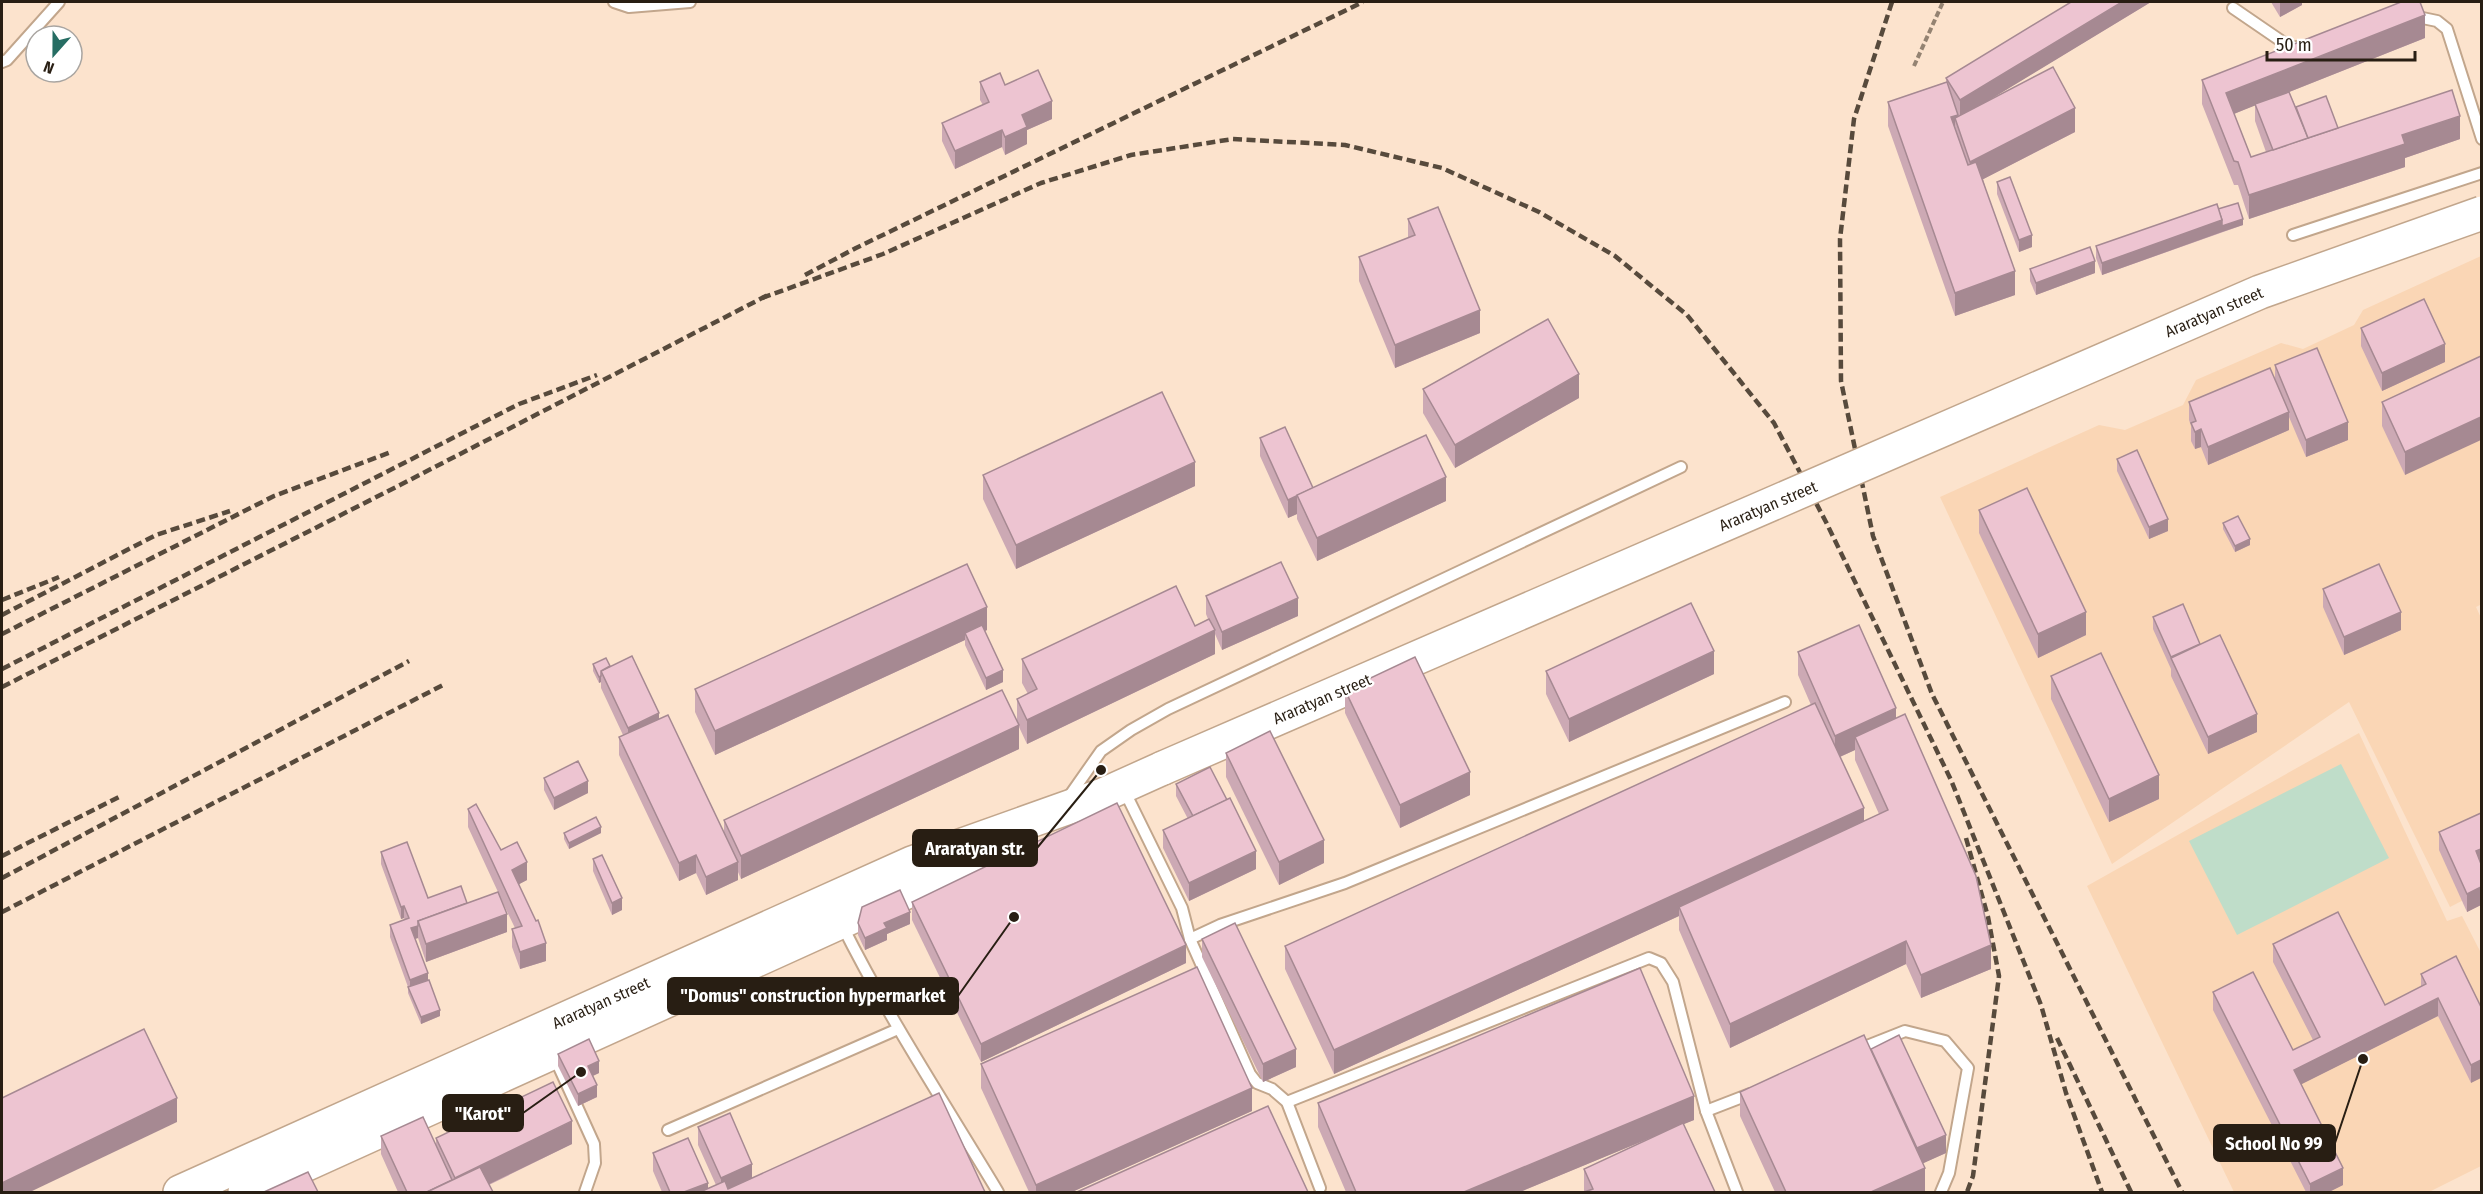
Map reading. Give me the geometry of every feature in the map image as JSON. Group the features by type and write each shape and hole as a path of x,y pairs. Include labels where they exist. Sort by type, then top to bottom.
{"main road":[{"name":"Araratyan street","path":"180,1192 912,863 1122,786 2260,292 2481,213"},
{"name":"Araratyan street","path":"245,1192 921,885 1059,811"}],"lane":[{"path":"2,62 7,60 59,2"},
{"path":"614,2 629,7 690,2"},
{"path":"2233,8 2290,47 2309,47"},
{"path":"2400,19 2411,15 2438,21 2447,29 2481,139"},
{"path":"2293,235 2481,172"},
{"path":"1059,811 1101,751 1131,730 1168,709 1681,467"},
{"path":"1190,939 1220,926 1345,883 1785,702"},
{"path":"1122,786 1182,908 1190,939 1250,1074 1257,1083 1272,1089 1287,1102 1320,1188"},
{"path":"841,922 866,973 898,1029 998,1192"},
{"path":"1287,1102 1649,958 1661,963 1673,982 1706,1112 1737,1192"},
{"path":"668,1130 898,1029"},
{"path":"1850,1053 1905,1031 1945,1041 1968,1068 1949,1173 1941,1192"},
{"path":"552,1053 594,1144 595,1163 585,1192"},
{"path":"1706,1112 1761,1089"}],"path":[{"path":"1914,66 1943,2"}],"shaded area":[{"path":"2481,256 2482,604 2476,607 2482,620 2481,891 2450,907 2349,702 2112,864 1940,497 2099,425 2125,430 2183,405 2196,380 2281,343 2303,349 2354,325 2363,310"},
{"path":"2359,733 2447,921 2462,916 2481,953 2481,1166 2429,1192 2234,1192 2087,886"}],"green space":[{"path":"2341,764 2389,858 2237,935 2189,841"}],"building":[{"path":"2071,2 2122,2 1960,100 1946,78"},
{"path":"2401,2 2420,2 2425,15 2226,93 2251,157 2452,90 2460,116 2402,135 2405,144 2249,195 2238,162 2234,161 2202,80"},
{"path":"2053,67 2075,108 1970,162 1955,118"},
{"path":"1038,70 1052,101 1022,115 1027,127 1005,137 1002,130 955,151 942,123 989,102 980,82 1000,73 1005,85"},
{"path":"1947,82 1958,115 1951,117 1968,165 1976,162 2015,271 1955,293 1888,102"},
{"path":"2289,92 2308,138 2273,150 2255,104"},
{"path":"2326,96 2338,128 2308,138 2296,107"},
{"path":"2010,177 2032,235 2019,240 1997,182"},
{"path":"2238,203 2243,219 2222,226 2218,209"},
{"path":"2217,204 2222,220 2102,263 2096,246"},
{"path":"1438,207 1480,310 1395,345 1359,257 1415,235 1408,219"},
{"path":"2090,247 2095,261 2036,283 2030,269"},
{"path":"2424,299 2445,344 2382,373 2361,328"},
{"path":"1548,319 1579,374 1455,445 1423,389"},
{"path":"2317,348 2348,422 2306,440 2275,365"},
{"path":"2481,356 2481,417 2405,452 2382,402"},
{"path":"2270,368 2289,412 2208,447 2201,429 2195,432 2191,423 2196,421 2189,402"},
{"path":"1162,392 1195,462 1016,545 983,475"},
{"path":"1285,427 1313,488 1288,500 1260,438"},
{"path":"1426,435 1446,477 1317,538 1297,495"},
{"path":"2137,450 2168,519 2149,527 2117,459"},
{"path":"2027,488 2086,612 2038,634 1979,510"},
{"path":"2238,516 2250,539 2235,546 2223,523"},
{"path":"1281,562 1298,598 1222,632 1206,596"},
{"path":"967,564 987,607 715,731 695,689"},
{"path":"2379,564 2401,612 2344,637 2323,589"},
{"path":"1176,586 1195,626 1209,619 1215,630 1027,720 1017,699 1037,689 1022,659"},
{"path":"1691,603 1714,651 1569,719 1546,671"},
{"path":"2183,604 2200,644 2171,657 2153,617"},
{"path":"982,625 1003,670 986,678 965,633"},
{"path":"1859,625 1896,708 1835,736 1798,652"},
{"path":"2220,635 2257,714 2208,737 2171,658"},
{"path":"2101,653 2159,775 2109,799 2051,676"},
{"path":"632,656 659,713 628,728 601,671"},
{"path":"1415,657 1470,772 1400,805 1345,690"},
{"path":"606,658 610,666 601,671 599,677 593,664"},
{"path":"1002,690 1019,725 741,856 724,820"},
{"path":"1815,703 1864,808 1334,1050 1285,946"},
{"path":"1905,714 1976,876 1991,945 1921,975 1906,941 1730,1024 1679,907 1888,810 1855,737"},
{"path":"668,715 738,862 706,877 696,855 679,863 619,737"},
{"path":"1270,731 1324,840 1279,862 1226,753"},
{"path":"578,761 588,781 554,798 544,778"},
{"path":"1210,767 1227,800 1193,816 1176,784"},
{"path":"1230,798 1256,851 1189,883 1163,830"},
{"path":"1117,803 1186,945 981,1044 912,902"},
{"path":"476,804 501,850 517,842 527,862 512,870 536,921 538,920 546,943 520,952 512,929 522,926 468,809"},
{"path":"2481,813 2481,849 2476,851 2481,864 2481,887 2467,894 2439,832"},
{"path":"596,817 601,827 569,843 564,833"},
{"path":"407,842 428,898 461,886 467,903 418,921 418,926 411,928 428,973 410,980 390,925 409,918 404,906 401,907 381,852"},
{"path":"602,855 622,898 612,903 593,859"},
{"path":"900,890 910,912 884,923 887,928 865,938 858,923 862,907"},
{"path":"498,892 507,914 426,944 418,921"},
{"path":"2338,912 2385,1005 2426,984 2421,974 2456,956 2481,1007 2481,1060 2471,1065 2438,998 2294,1070 2343,1168 2310,1184 2213,992 2253,972 2293,1050 2320,1037 2273,944"},
{"path":"1235,923 1296,1049 1263,1064 1202,939"},
{"path":"1197,967 1252,1088 1036,1185 981,1064"},
{"path":"1640,968 1694,1096 1464,1192 1356,1192 1318,1103"},
{"path":"429,980 440,1010 421,1017 408,987"},
{"path":"144,1029 177,1098 2,1183 2,1098"},
{"path":"1864,1035 1925,1168 1871,1192 1786,1192 1740,1092"},
{"path":"1899,1035 1946,1135 1917,1148 1871,1049"},
{"path":"589,1039 599,1061 588,1066 597,1085 578,1094 558,1054"},
{"path":"553,1082 572,1121 455,1178 436,1138"},
{"path":"939,1093 985,1192 700,1192 725,1181 728,1189"},
{"path":"1268,1106 1308,1192 1077,1192"},
{"path":"730,1113 752,1164 721,1178 698,1127"},
{"path":"423,1117 452,1180 427,1192 407,1192 381,1136"},
{"path":"1683,1123 1715,1192 1584,1192 1593,1189 1584,1169"},
{"path":"688,1138 708,1183 684,1192 670,1192 653,1153"},
{"path":"480,1167 493,1192 427,1192"},
{"path":"308,1172 318,1192 264,1192"}],"railway":[{"path":"805,275 856,248 1363,2"},
{"path":"1892,2 1854,119 1840,239 1841,381 1873,536 1932,694 2182,1192"},
{"path":"762,298 883,254 1041,183 1131,155 1233,139 1345,145 1442,168 1539,212 1615,256 1687,315 1774,423 1826,522 1951,780 2041,1005 2066,1093 2102,1192"},
{"path":"2,687 768,295"},
{"path":"2,669 519,404 597,375"},
{"path":"2,634 274,496 391,452"},
{"path":"2,615 156,535 230,511"},
{"path":"2,600 59,577"},
{"path":"2,878 409,661"},
{"path":"2,912 443,685"},
{"path":"2,856 119,797"},
{"path":"1966,838 1988,917 1999,976 1973,1176 1967,1192"},
{"path":"2057,1038 2131,1192"}],"place":[{"name":"Araratyan str.","path":"1101,770"},
{"name":"\"Domus\" construction hypermarket","path":"1014,917"},
{"name":"School No 99","path":"2363,1059"},
{"name":"\"Karot\"","path":"581,1072"}]}
